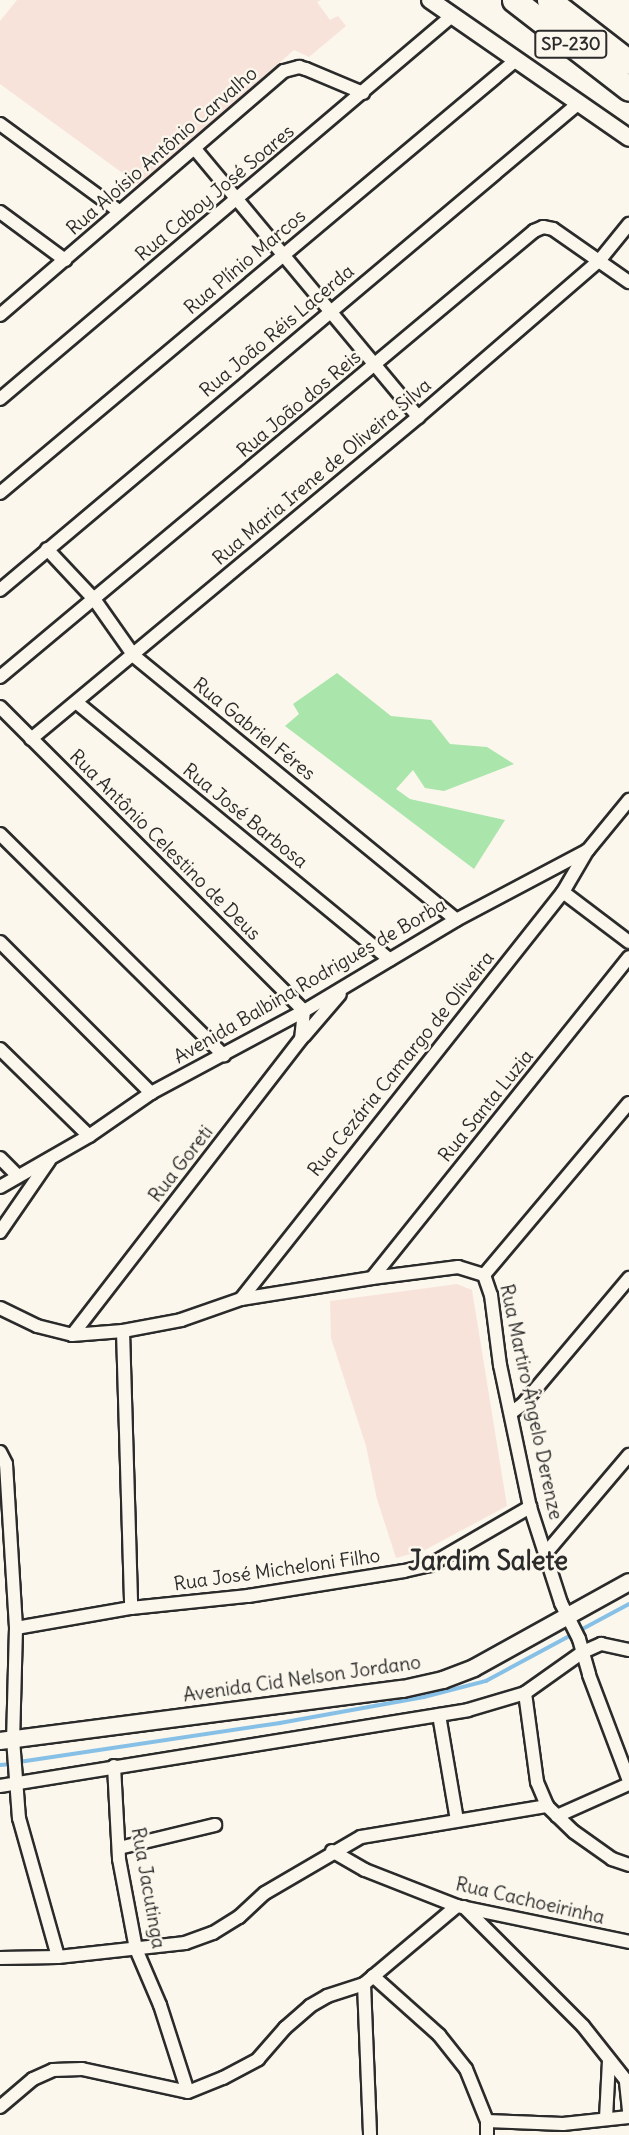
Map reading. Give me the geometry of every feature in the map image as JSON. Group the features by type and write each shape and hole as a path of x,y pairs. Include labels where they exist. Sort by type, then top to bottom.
{"highway":[{"name":"SP-230","path":"514,0 629,89"},
{"name":"SP-230","path":"549,0 629,62"}],"street":[{"path":"430,0 629,138"},
{"name":"Rua Caboy José Soares","path":"0,400 453,15"},
{"name":"Rua Plínio Marcos","path":"0,493 516,61"},
{"name":"Rua Aloísio Antônio Carvalho","path":"0,315 292,68 306,69 363,93"},
{"name":"Rua João Réis Lacerda","path":"0,590 579,103"},
{"path":"0,124 120,211"},
{"path":"195,149 418,417"},
{"path":"0,212 65,260"},
{"name":"Rua Maria Irene de Oliveira Silva","path":"32,739 418,417 599,261 629,224"},
{"name":"Rua João dos Reis","path":"0,677 534,231 543,227 553,229 629,282"},
{"path":"0,297 11,306"},
{"name":"Rua Gabriel Féres","path":"47,549 94,599 134,656 456,919"},
{"name":"Rua José Barbosa","path":"76,702 390,960"},
{"name":"Rua Antônio Celestino de Deus","path":"0,707 304,1011"},
{"name":"Avenida Balbina Rodrigues de Borba","path":"0,1187 89,1136 151,1093 304,1011 456,919 587,850 629,800"},
{"path":"0,834 224,1056"},
{"name":"Rua Cezária Camargo de Oliveira","path":"241,1299 563,892 587,850"},
{"path":"563,892 629,942"},
{"path":"0,942 151,1093"},
{"name":"Rua Santa Luzia","path":"372,1278 629,957"},
{"name":"Rua Goreti","path":"72,1335 301,1039 348,984"},
{"path":"301,1039 304,1011"},
{"path":"0,1049 89,1136"},
{"path":"0,1308 37,1326 72,1335 122,1331 181,1320 241,1299 372,1278 458,1267 484,1275 629,1103"},
{"path":"0,1158 18,1177"},
{"path":"0,1232 52,1158"},
{"name":"Rua Martiro Ângelo Derenze","path":"484,1275 491,1295 500,1364 530,1507 629,1782"},
{"path":"511,1413 523,1404 629,1278"},
{"path":"122,1331 131,1608"},
{"path":"0,1452 6,1464 16,1628 9,1743 19,1818 58,1957"},
{"path":"545,1554 629,1455"},
{"name":"Rua José Micheloni Filho","path":"16,1628 131,1608 248,1596 404,1572 430,1565 530,1507"},
{"name":"Avenida Cid Nelson Jordano","path":"0,1786 15,1778 114,1766 468,1710 525,1693 576,1633 629,1582"},
{"name":"Avenida Cid Nelson Jordano","path":"9,1743 403,1689 443,1681 576,1633 601,1644 626,1646"},
{"path":"525,1693 537,1782 547,1806 612,1859 629,1865"},
{"path":"439,1715 457,1820"},
{"name":"Rua Jacutinga","path":"114,1766 119,1848 136,1949 160,2005 188,2092"},
{"path":"557,1816 629,1782"},
{"path":"0,1958 58,1957 185,1943 213,1933 239,1917 265,1893 332,1851 379,1832 547,1806"},
{"path":"119,1848 215,1825"},
{"name":"Rua Cachoeirinha","path":"332,1851 365,1870 460,1907 629,1942"},
{"path":"0,2107 33,2078 53,2070 82,2069 188,2092 246,2067 310,2006 327,1996 368,1980 460,1907 575,2017 627,2083 629,2115 563,2129 487,2121"},
{"path":"368,1980 439,2035 466,2069 487,2121 487,2135"},
{"path":"368,1980 370,2135"},
{"path":"606,2118 609,2060"}],"shaded area":[{"path":"17,0 321,0 317,2 330,20 338,16 346,26 309,57 294,50 139,185 0,84 0,21"},
{"path":"457,1284 472,1290 507,1506 425,1550 396,1558 377,1499 366,1446 331,1338 330,1301"}],"green space":[{"path":"337,673 391,716 431,720 450,744 487,747 514,764 444,791 425,788 413,770 396,789 410,799 505,820 474,869 285,726 299,714 293,704"}],"waterway":[{"path":"19,1762 280,1723 424,1697 486,1681 629,1604"},
{"path":"0,1765 12,1764"}],"district":[{"name":"Jardim Salete","path":"488,1561"}]}
